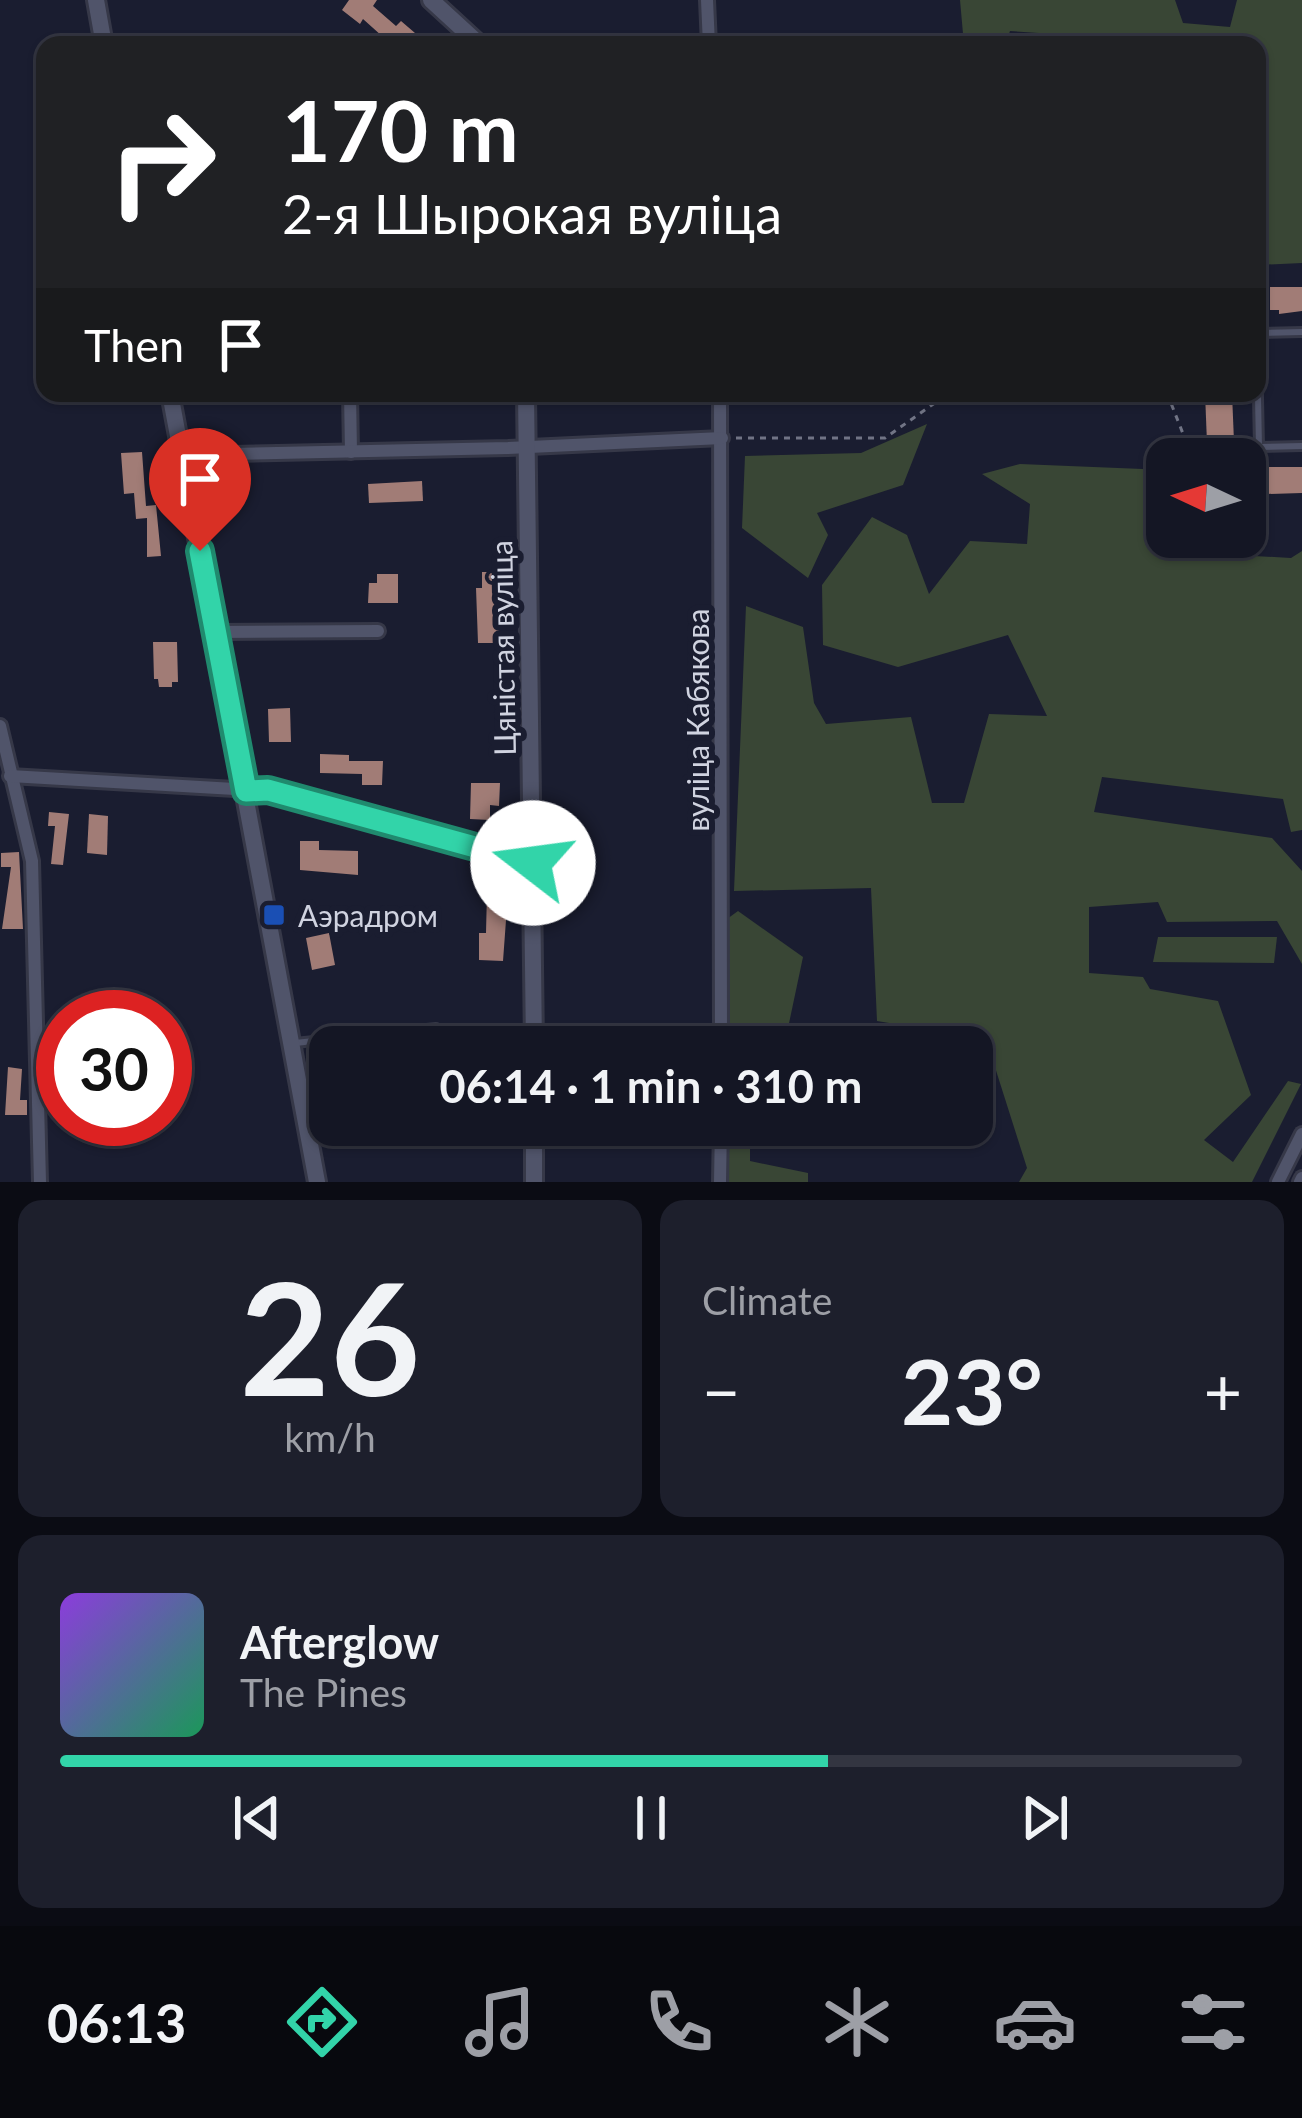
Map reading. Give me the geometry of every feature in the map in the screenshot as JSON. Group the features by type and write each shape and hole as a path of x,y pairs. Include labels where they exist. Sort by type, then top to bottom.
{"street":[{"path":"96,0 102,36"},
{"path":"431,0 469,36"},
{"path":"707,0 709,36"},
{"path":"172,402 317,1182"},
{"path":"350,402 351,452"},
{"name":"Цяністая вуліца","path":"526,402 534,1026"},
{"name":"вуліца Кабякова","path":"720,402 721,1026"},
{"path":"182,455 526,448 722,438"},
{"path":"215,632 379,632"},
{"path":"0,726 32,861 40,1182"},
{"path":"10,776 268,790 533,863"},
{"path":"1278,1182 1302,1134"},
{"path":"534,1146 534,1182"},
{"path":"720,1182 721,1146"}],"lane":[{"path":"1266,333 1302,332"},
{"path":"1258,402 1259,438"},
{"path":"1266,447 1302,446"},
{"path":"292,1044 309,1042"}],"path":[{"path":"722,438 885,438 936,402"},
{"path":"1170,402 1184,438"}],"green space":[{"path":"960,0 1175,0 1183,23 1230,27 1237,0 1302,0 1302,263 1266,265 1266,36 1010,31 1008,36 963,36"},
{"path":"927,424 903,485 817,513 828,535 808,578 742,528 745,456 861,453"},
{"path":"1020,464 1146,469 1146,558 1291,558 1302,551 1302,830 1291,832 1283,799 1102,777 1094,812 1272,838 1302,871 1302,964 1277,921 1167,922 1158,902 1089,907 1089,973 1143,977 1150,989 1218,1001 1251,1095 1204,1140 1233,1162 1288,1081 1301,1084 1252,1182 1019,1182 1027,1168 993,1061 993,1026 907,1026 877,1021 871,888 734,891 746,606 803,627 814,703 826,724 911,717 932,803 964,803 989,714 1047,716 1008,635 898,667 823,645 822,585 872,517 907,535 929,594 970,541 1027,544 1030,504 982,474"},
{"path":"738,911 803,957 788,1026 728,1026 727,919"},
{"path":"1158,937 1277,937 1274,963 1153,962"},
{"path":"728,1146 750,1146 750,1161 808,1173 808,1182 728,1182"}],"building":[{"path":"349,0 377,0 373,6 396,26 401,21 418,36 382,36 363,19 360,24 342,10"},
{"path":"1270,287 1302,287 1302,311 1279,314 1279,310 1270,310"},
{"path":"1205,402 1232,402 1234,438 1207,438"},
{"path":"142,452 146,506 156,505 161,556 147,557 147,518 136,519 134,493 124,494 121,453"},
{"path":"1266,467 1302,467 1302,493 1266,494"},
{"path":"422,481 423,501 369,503 368,484"},
{"path":"482,572 500,572 499,643 478,643 476,588 482,588"},
{"path":"377,574 398,574 398,603 368,603 369,583 377,583"},
{"path":"153,642 177,642 178,682 172,682 172,687 159,687 154,679"},
{"path":"290,708 291,742 269,742 268,709"},
{"path":"320,754 349,755 349,761 383,761 382,785 362,785 362,774 320,773"},
{"path":"471,783 500,783 499,806 490,805 490,820 470,819"},
{"path":"49,812 69,814 63,865 51,864 55,826 48,826"},
{"path":"89,814 108,816 107,855 87,853"},
{"path":"300,841 319,841 319,850 358,851 358,875 300,870"},
{"path":"19,852 23,929 2,929 11,867 1,867 1,853"},
{"path":"487,892 508,893 503,961 479,960 479,933 486,933"},
{"path":"329,933 335,965 312,970 306,938"},
{"path":"8,1067 22,1069 20,1100 27,1100 27,1115 5,1115"}],"place":[{"name":"Аэрадром","path":"274,915"}],"route":[{"path":"200,551 246,791 268,790 533,863"}]}
